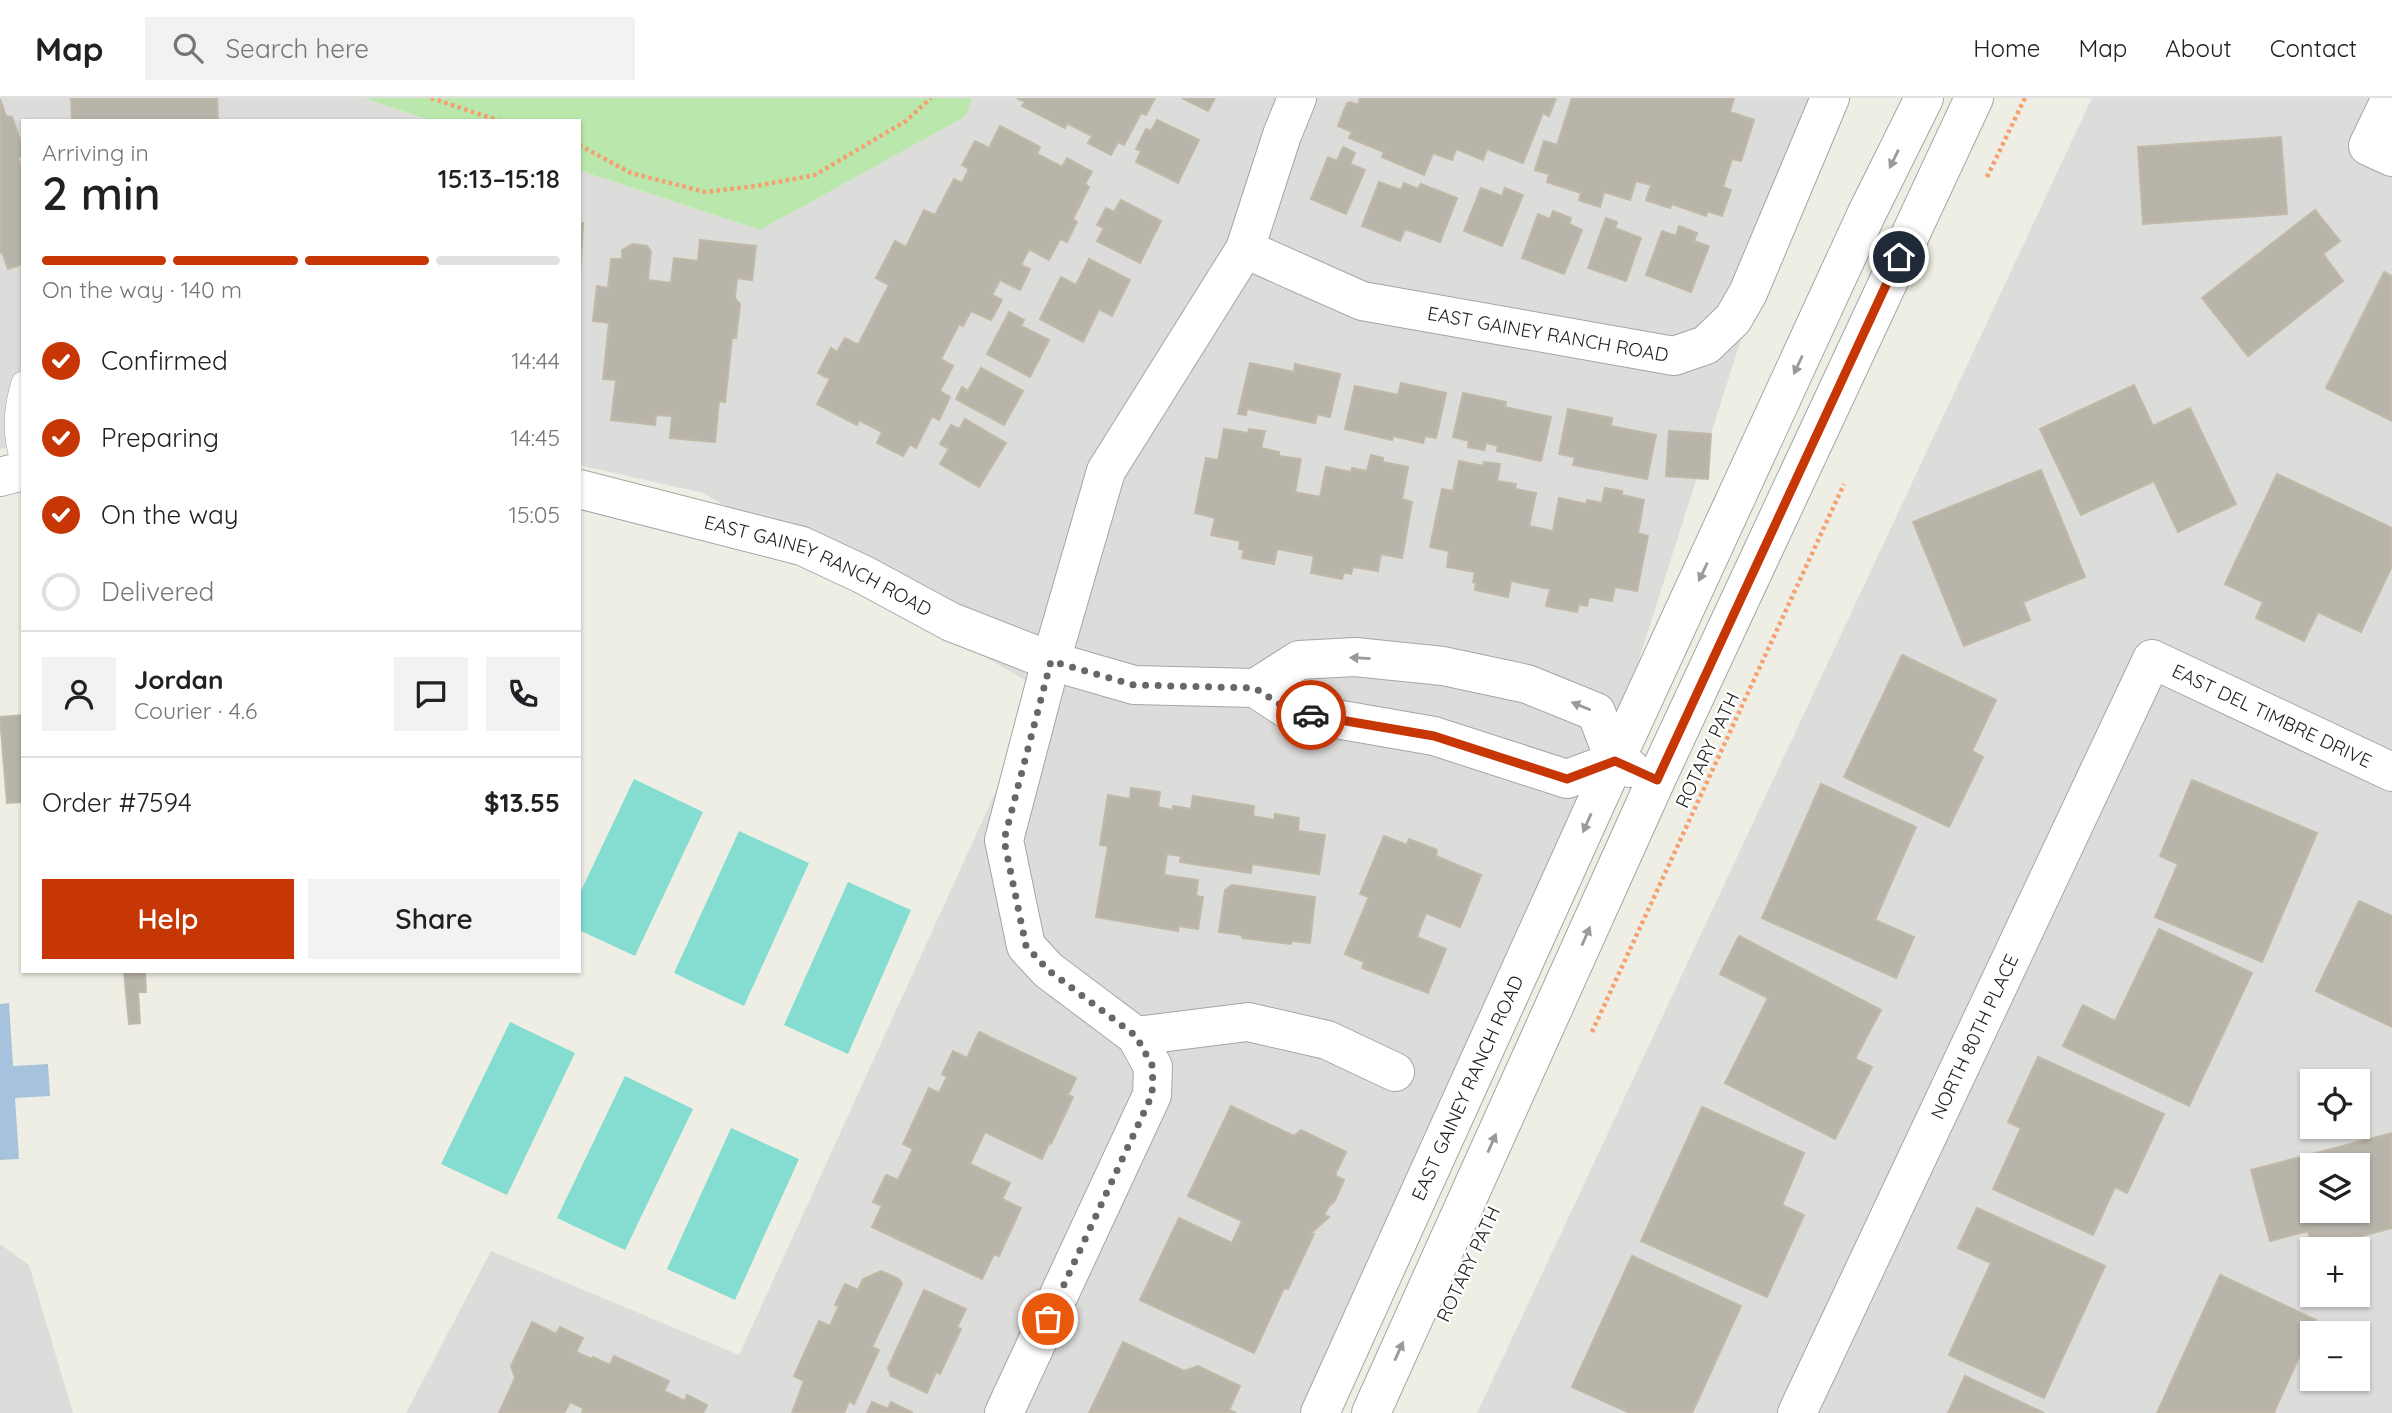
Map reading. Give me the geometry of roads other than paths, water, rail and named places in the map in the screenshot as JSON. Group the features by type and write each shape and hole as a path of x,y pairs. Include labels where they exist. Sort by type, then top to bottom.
{"street":[{"path":"1004,1413 1152,1095 1153,1067 1136,1036 1048,970 1026,946 1004,840 1051,661 1106,471 1245,249 1282,135 1297,98"},
{"name":"EAST GAINEY RANCH ROAD","path":"1245,249 1362,301 1674,356 1706,345 1733,320 1748,293 1830,98"},
{"name":"EAST GAINEY RANCH ROAD","path":"1320,1413 1615,761 1866,215 1924,98"},
{"path":"1371,1413 1657,780 1974,98"},
{"path":"2380,152 2391,98"},
{"path":"0,477 21,472"},
{"name":"EAST GAINEY RANCH ROAD","path":"581,490 802,546 864,575 951,622 1051,661 1134,685 1255,688"},
{"path":"1615,761 1567,779 1434,736 1290,711 1255,688 1299,660 1355,657 1443,666 1527,684 1596,712 1615,761 1657,780"},
{"name":"EAST DEL TIMBRE DRIVE","path":"2151,659 2392,772"},
{"name":"NORTH 80TH PLACE","path":"1797,1413 2151,659"},
{"path":"1136,1036 1248,1022 1327,1040 1395,1072"}],"lane":[{"path":"21,394 17,416 17,448 21,457"}]}
